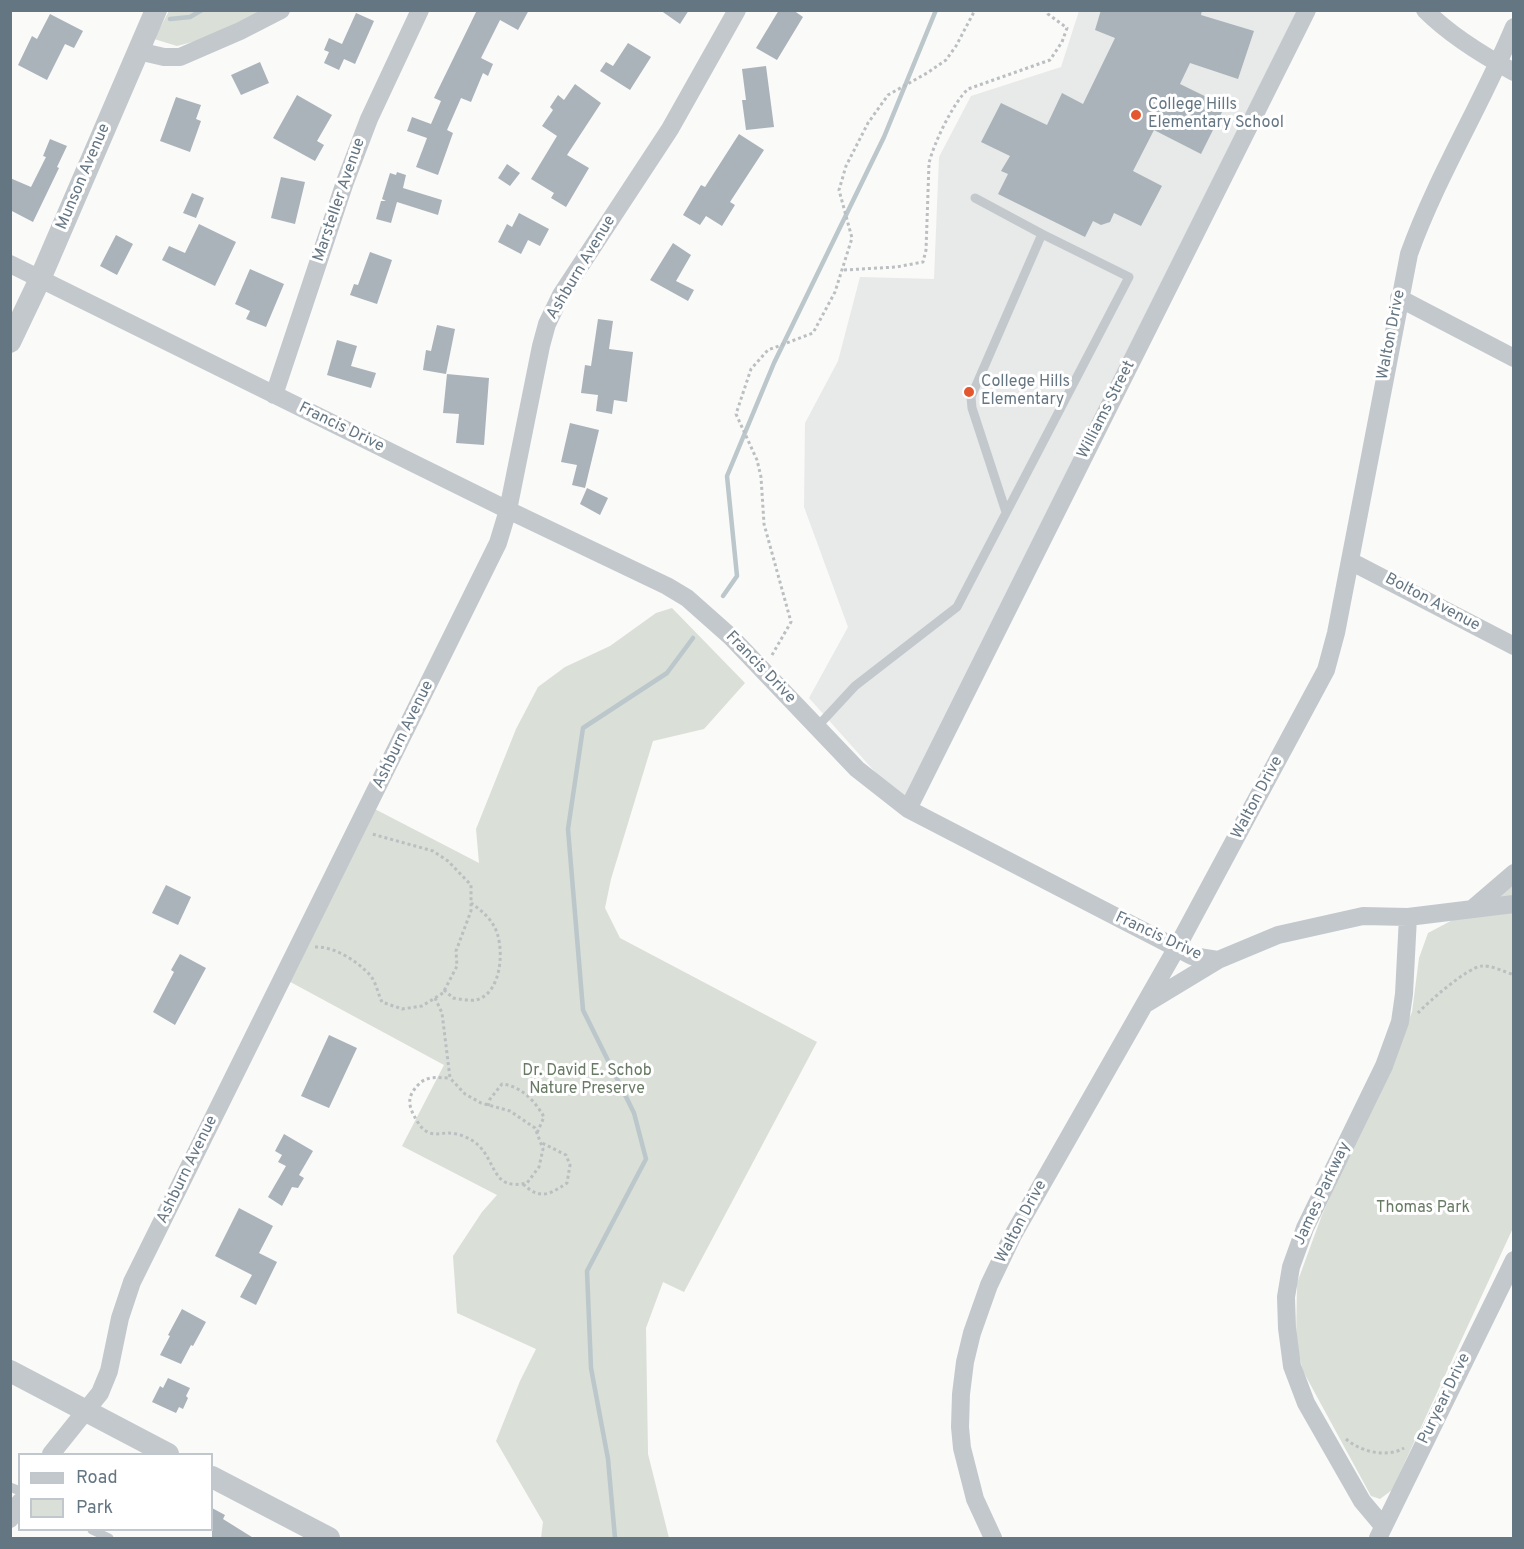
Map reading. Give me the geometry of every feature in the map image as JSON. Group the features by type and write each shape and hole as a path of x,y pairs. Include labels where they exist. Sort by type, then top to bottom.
{"street":[{"name":"Munson Avenue","path":"10,342 40,279 156,10"},
{"path":"138,51 164,57 180,57 281,10"},
{"name":"Marsteller Avenue","path":"274,395 345,182 369,119 420,10"},
{"name":"Ashburn Avenue","path":"53,1453 100,1393 109,1371 120,1318 132,1282 498,543 508,510 541,346 561,295 670,129 737,10"},
{"name":"Williams Street","path":"908,809 1307,10"},
{"path":"1425,10 1452,35 1506,68"},
{"name":"Walton Drive","path":"993,1539 975,1499 962,1448 961,1394 972,1333 989,1285 1013,1235 1176,949 1326,670 1336,633 1409,254 1423,215 1506,68 1514,27"},
{"name":"Francis Drive","path":"10,264 667,586 687,598 731,637 857,769 908,809 1192,956 1218,960 1229,958 1278,935 1363,916 1408,917 1514,904"},
{"path":"1399,298 1514,358"},
{"name":"Bolton Avenue","path":"1350,561 1514,646"},
{"path":"1472,909 1514,873"},
{"name":"James Parkway","path":"1380,1532 1306,1403 1292,1366 1286,1297 1291,1267 1305,1228 1384,1066 1400,1022 1404,994 1408,917"},
{"path":"1143,1006 1218,960"},
{"name":"Puryear Drive","path":"1380,1532 1514,1260"},
{"path":"10,1371 164,1453"},
{"path":"213,1478 329,1539"},
{"path":"10,1519 18,1505"}],"lane":[{"path":"817,727 855,686 957,607 1129,277 975,198"},
{"path":"1006,512 972,408 971,397 1042,234"},
{"path":"94,1531 109,1539"}],"path":[{"path":"772,655 792,622 764,524 761,477 757,460 735,414 751,369 768,350 813,333 836,292 852,238 840,190 846,166 868,123 888,95 946,60 975,10"},
{"path":"843,270 896,267 923,262 926,250 929,163 933,150 959,97 968,88 1050,60 1062,42 1067,28 1046,10"},
{"path":"298,948 323,947 349,958 372,976 382,1002 402,1009 422,1006 435,998 444,990 457,966 456,951 471,911 471,885 448,861 433,851 414,844 396,842 358,828"},
{"path":"444,990 453,998 476,1000 488,993 496,981 501,960 495,928 485,913 471,903"},
{"path":"1416,1015 1429,1001 1483,965 1514,975"},
{"path":"435,998 442,1013 450,1078 465,1094 488,1106 510,1111 535,1128 543,1149 539,1167 527,1183 514,1186 499,1180 484,1152 476,1143 462,1136 429,1133 420,1127 409,1109 410,1097 423,1081 431,1077 450,1078"},
{"path":"488,1106 490,1099 502,1084 512,1085 537,1105 544,1117 537,1133"},
{"path":"523,1184 533,1194 542,1195 557,1190 567,1183 570,1165 566,1155 541,1143"},
{"path":"1338,1432 1354,1446 1380,1453 1396,1453 1406,1446"}],"shaded area":[{"name":"College Hills Elementary","path":"1079,11 1307,11 908,809 809,698 848,627 804,507 805,423 838,361 860,277 934,279 939,157 971,96 1061,67"}],"green space":[{"path":"169,11 262,11 200,40 177,46 154,39"},
{"name":"Dr. David E. Schob Nature Preserve","path":"672,608 745,683 704,729 653,741 611,879 605,908 620,938 817,1042 684,1292 663,1282 646,1328 648,1454 669,1538 541,1538 543,1522 496,1441 520,1381 536,1349 457,1313 453,1256 482,1212 497,1195 402,1146 444,1065 283,978 369,806 479,863 476,829 516,729 538,687 565,667 610,646 656,613"},
{"name":"Thomas Park","path":"1513,883 1513,1228 1392,1490 1380,1499 1371,1496 1303,1371 1296,1342 1297,1283 1322,1215 1412,1012 1419,958 1428,933 1498,896"}],"building":[{"path":"477,10 529,10 518,30 500,20 481,58 493,64 488,76 483,73 471,102 461,98 447,130 453,133 438,175 416,167 427,138 407,131 412,117 431,124 441,101 434,98"},
{"path":"660,10 689,10 680,24"},
{"path":"779,10 793,10 803,17 777,60 756,48"},
{"name":"College Hills Elementary School","path":"1101,10 1202,10 1201,15 1254,31 1238,79 1190,63 1180,84 1225,106 1201,154 1154,130 1133,171 1162,186 1141,226 1114,213 1110,222 1101,225 1093,221 1085,237 998,194 1008,174 1001,171 1010,156 981,142 1001,103 1047,125 1062,93 1083,104 1115,38 1095,30"},
{"path":"356,13 374,21 355,64 344,59 339,70 324,63 329,52 324,50 329,38 342,44"},
{"path":"50,14 83,31 74,48 65,44 47,80 18,65 32,36 37,39"},
{"path":"628,43 651,57 630,90 600,71 606,62 613,66"},
{"path":"260,62 269,83 241,95 231,75"},
{"path":"766,66 774,127 746,130 742,100 746,100 742,69"},
{"path":"575,84 601,103 567,155 589,168 566,207 551,198 554,193 531,179 557,136 542,126 553,110 550,107 558,95 564,100"},
{"path":"297,95 332,115 317,141 324,145 315,161 273,138"},
{"path":"176,97 201,105 196,119 201,121 190,152 160,141"},
{"path":"739,134 764,150 730,202 735,205 722,226 706,216 700,225 683,215 701,185 705,187"},
{"path":"50,139 67,146 33,222 10,210 10,178 31,187 46,157 43,156"},
{"path":"507,164 520,173 510,186 498,178"},
{"path":"397,172 406,175 403,188 442,200 438,215 397,202 391,223 376,219 381,201 386,201 382,199 390,173 396,175"},
{"path":"281,177 305,182 295,224 271,218"},
{"path":"192,193 204,198 196,218 183,213"},
{"path":"519,213 549,229 540,246 528,240 521,254 498,242 507,224 512,227"},
{"path":"199,224 236,242 215,286 162,260 169,246 185,253"},
{"path":"116,235 133,244 117,275 100,266"},
{"path":"673,243 691,255 676,281 694,290 688,301 650,280"},
{"path":"370,252 392,260 377,304 350,295 354,284 358,285"},
{"path":"250,269 284,284 266,327 246,319 250,311 235,304"},
{"path":"598,319 613,321 609,349 633,352 627,402 614,400 612,414 596,411 598,395 581,393 585,365 591,366"},
{"path":"437,325 455,329 446,374 423,370 426,350 431,351"},
{"path":"337,340 357,346 351,366 376,373 371,388 327,375"},
{"path":"447,374 489,378 484,445 456,443 459,414 443,413"},
{"path":"570,423 599,430 585,488 572,485 577,465 561,462"},
{"path":"587,488 608,498 600,515 580,504"},
{"path":"166,885 191,897 178,925 152,913"},
{"path":"180,954 206,968 175,1025 153,1012 174,972 171,970"},
{"path":"329,1035 357,1048 329,1108 301,1096"},
{"path":"284,1134 313,1151 299,1175 304,1178 298,1188 292,1187 282,1206 268,1197 286,1166 278,1162 282,1155 275,1151"},
{"path":"239,1208 273,1226 259,1253 277,1262 256,1305 240,1297 252,1275 215,1256"},
{"path":"182,1309 206,1322 181,1364 160,1355"},
{"path":"168,1378 190,1388 183,1409 179,1407 176,1413 152,1402 160,1386 163,1388"},
{"path":"213,1509 225,1515 223,1519 255,1539 212,1539"}],"waterway":[{"path":"170,19 190,17 202,10"},
{"path":"723,596 737,576 727,476 774,363 884,137 936,10"},
{"path":"615,1538 608,1459 591,1368 587,1271 646,1159 634,1113 583,1010 568,829 583,728 667,673 693,638"}],"place":[{"name":"College Hills Elementary School","path":"1136,115"},
{"name":"College Hills Elementary","path":"969,392"}]}
